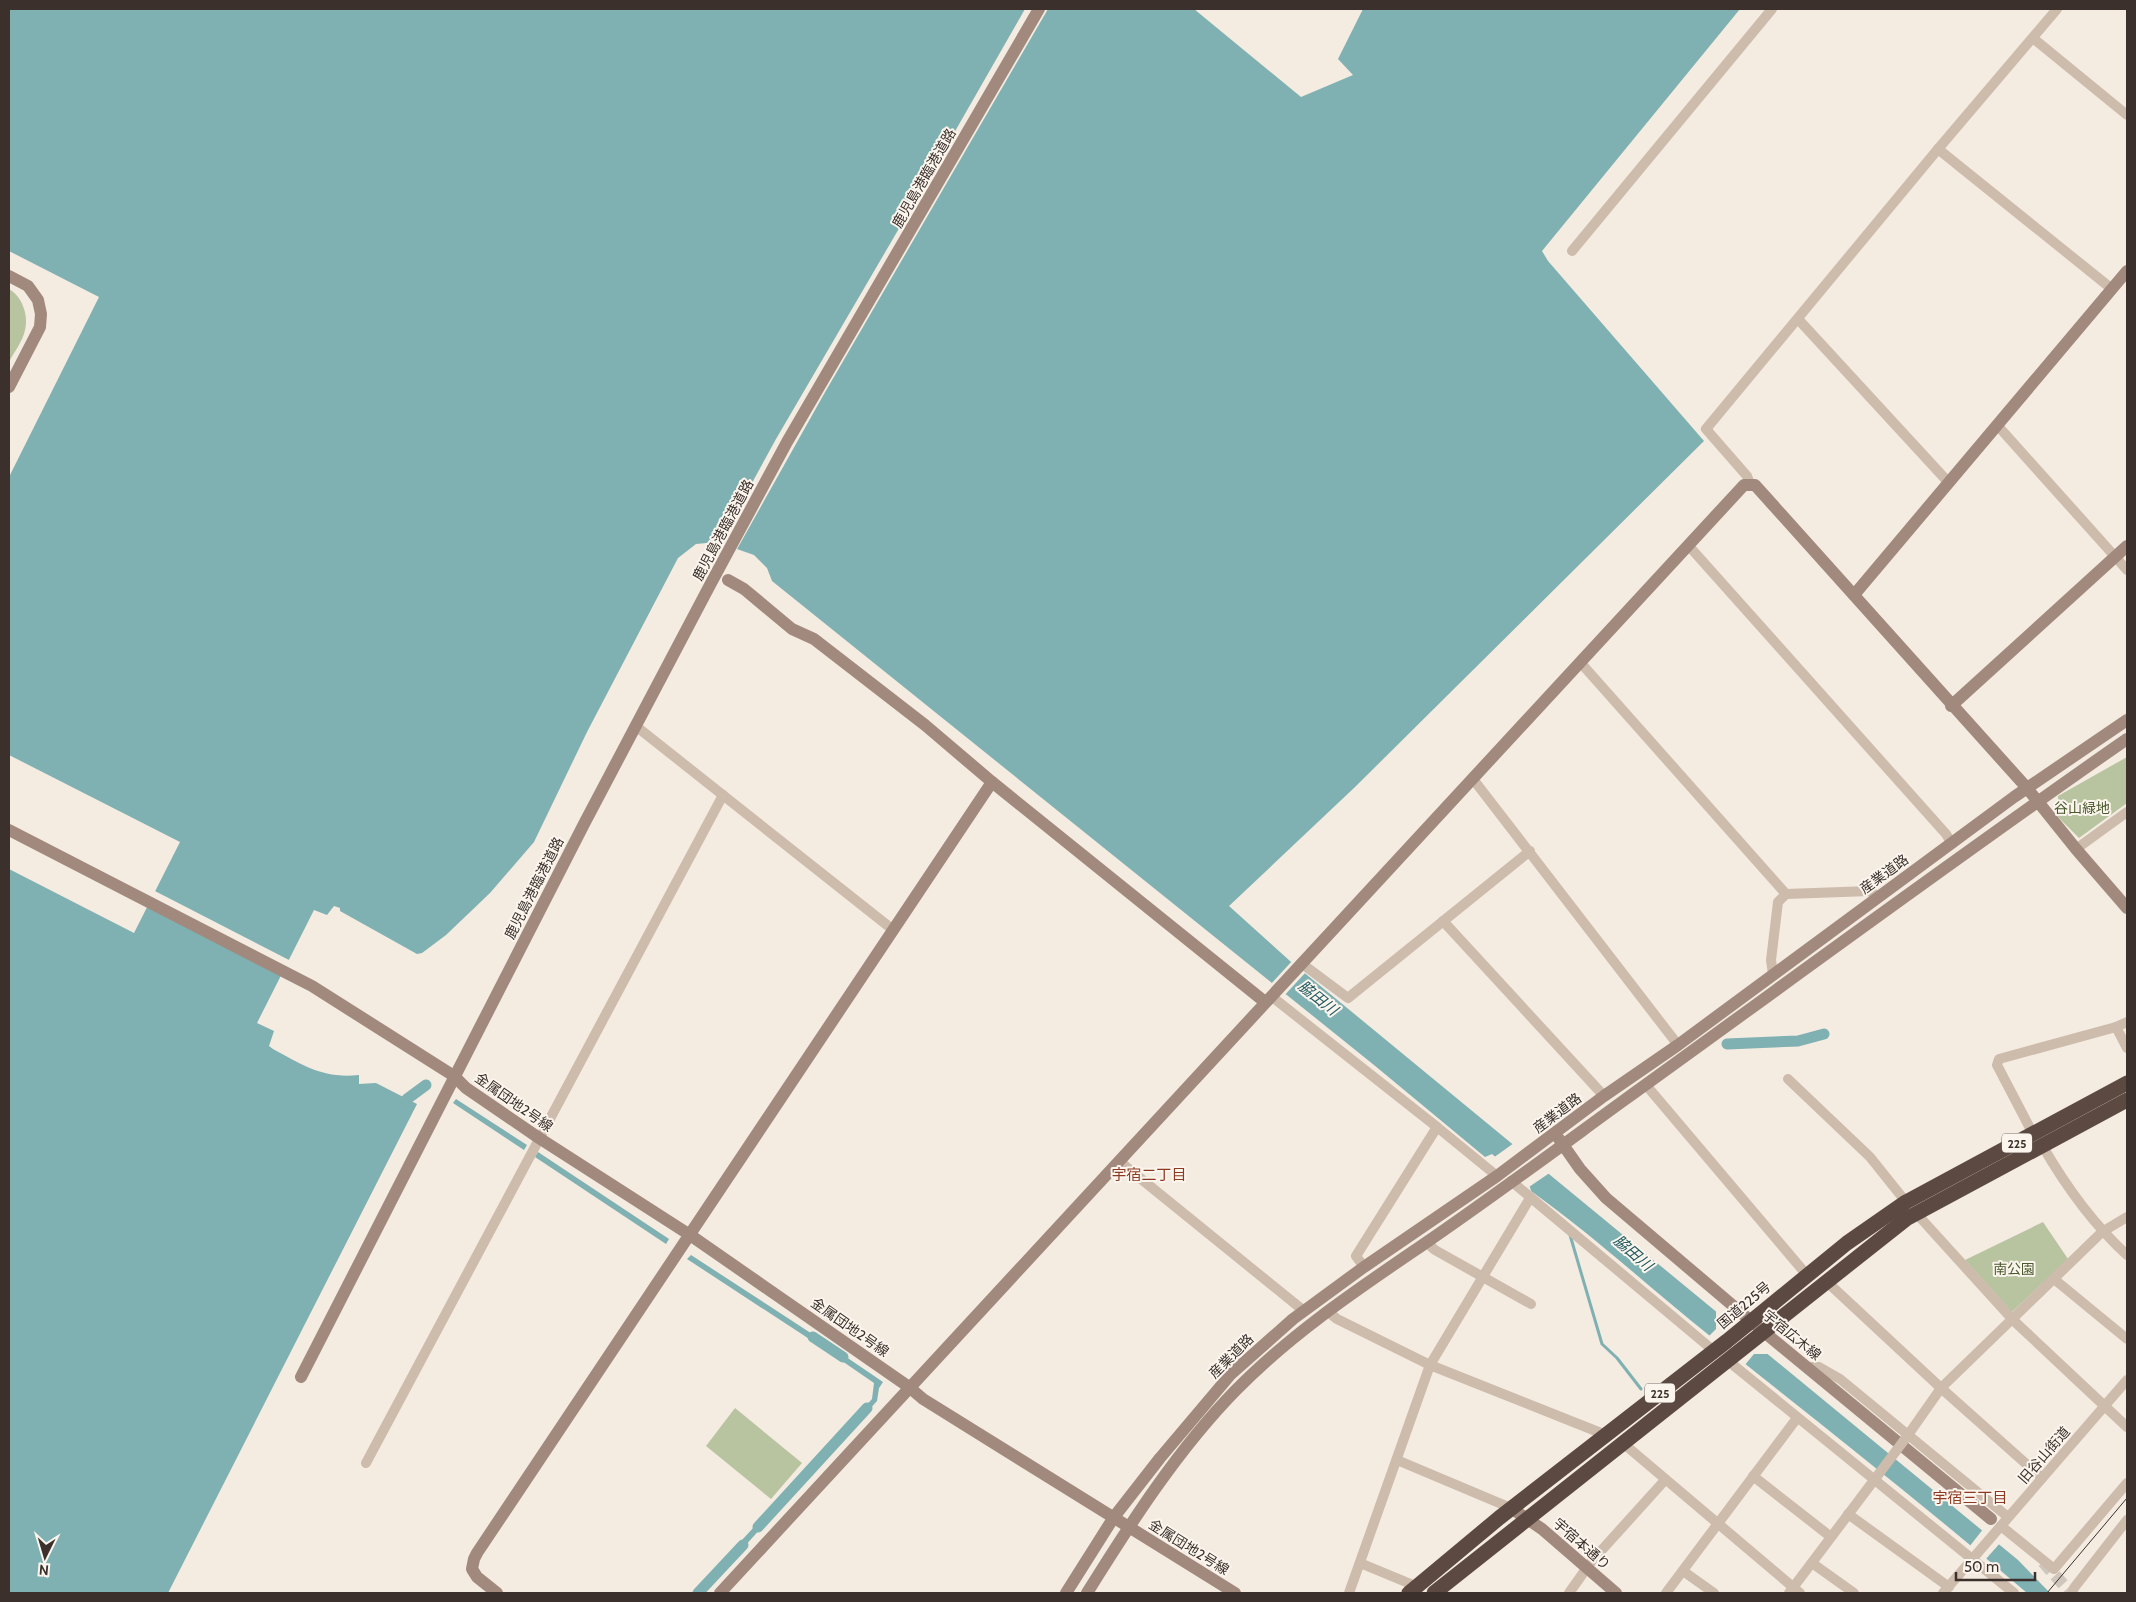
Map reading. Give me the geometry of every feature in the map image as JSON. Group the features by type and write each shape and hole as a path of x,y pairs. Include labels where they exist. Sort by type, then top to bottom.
{"highway":[{"name":"国道225号","path":"1434,1593 1526,1518 1624,1444 1723,1354 1747,1325 1806,1274 1847,1242 2038,1139 2127,1083"},
{"name":"国道225号","path":"2038,1139 2127,1100"},
{"name":"国道225号","path":"1414,1590 1511,1508 1606,1435 1723,1354 1759,1335 1826,1281 1911,1208"}],"street":[{"name":"鹿児島港臨港道路","path":"301,1376 454,1076 710,584 787,442 1039,9"},
{"path":"1572,250 1772,9"},
{"path":"1750,484 1747,476 1706,429 2056,9"},
{"path":"2033,38 2127,115"},
{"path":"1938,149 2112,289"},
{"path":"1854,595 2127,272"},
{"path":"9,276 28,286 38,300 41,314 40,327 9,387"},
{"path":"1798,319 1949,483"},
{"path":"1998,426 2127,570"},
{"path":"720,1593 1740,488 1750,484 1755,485 1951,706 2027,788 2127,908"},
{"path":"1688,545 1946,834 1952,844"},
{"path":"1951,706 2127,546"},
{"path":"728,580 744,588 792,629 822,645 925,725 992,782 1271,996 1437,1127 1501,1173"},
{"path":"1580,662 1786,894"},
{"name":"産業道路","path":"1066,1593 1114,1517 1160,1458 1231,1374 1254,1352 1304,1311 1364,1267 1501,1173 2027,788 2127,720"},
{"path":"637,727 892,928"},
{"name":"産業道路","path":"1087,1593 1128,1526 1178,1460 1236,1390 1281,1348 1326,1311 1563,1145 2037,801 2127,739"},
{"path":"1473,779 1678,1045"},
{"path":"497,1593 477,1577 472,1569 474,1559 892,928 992,782"},
{"path":"366,1462 724,795"},
{"path":"2076,849 2127,812"},
{"name":"金属団地2号線","path":"9,830 301,980 454,1076 466,1088 539,1138 690,1235 909,1387 923,1399 1235,1593"},
{"path":"1299,965 1348,998 1530,851"},
{"path":"1773,974 1771,960 1778,902 1786,894 1870,891 1878,897"},
{"path":"1443,921 1604,1096"},
{"path":"2127,1022 2116,1027 1999,1058 1998,1066 2056,1169 2102,1232 2127,1255"},
{"path":"2116,1027 2127,1048"},
{"path":"1788,1079 1870,1157 1911,1208 2012,1320 2127,1427"},
{"path":"1646,1085 1806,1274"},
{"path":"1364,1267 1356,1256 1437,1127"},
{"name":"宇宿広木線","path":"1554,1133 1580,1169 1606,1198 1747,1325 1808,1367 1996,1522"},
{"path":"1119,1161 1304,1311"},
{"path":"1511,1181 1723,1354 1797,1418 1877,1476 1975,1556 2014,1593"},
{"path":"1349,1593 1430,1365 1530,1198"},
{"path":"1624,1444 1794,1591 1812,1563 1941,1388 2102,1232 2127,1217"},
{"path":"1426,1242 1435,1250 1531,1304"},
{"path":"2054,1279 2127,1339"},
{"path":"1826,1281 1941,1388 2042,1478"},
{"path":"1326,1311 1339,1320 1430,1365 1606,1435"},
{"path":"1808,1367 1819,1367 1840,1379 2008,1516"},
{"name":"旧谷山街道","path":"1946,1590 1994,1534 1996,1522 2008,1516 2127,1380"},
{"path":"1666,1593 1797,1418"},
{"path":"1397,1460 1511,1508"},
{"path":"1753,1476 1831,1537"},
{"path":"1569,1593 1587,1568 1664,1480"},
{"path":"1996,1522 2054,1569 2127,1483"},
{"name":"宇宿本通り","path":"1511,1508 1542,1529 1616,1593"},
{"path":"1848,1514 1946,1590"},
{"path":"2072,1593 2127,1520"},
{"path":"1360,1563 1414,1590"},
{"path":"1812,1563 1854,1593"},
{"path":"1683,1570 1714,1593"}],"green space":[{"path":"9,289 21,301 26,325 22,338 9,362"},
{"name":"谷山緑地","path":"2127,757 2127,803 2079,838 2058,817 2058,796"},
{"name":"南公園","path":"2043,1222 2068,1259 2012,1312 1965,1260"},
{"path":"735,1408 802,1463 771,1499 706,1446"}],"water":[{"name":"脇田川","path":"9,9 1194,9 1301,97 1353,75 1338,59 1363,9 1740,9 1542,251 1548,261 1704,441 1355,787 1229,906 1290,961 2018,1560 2050,1593 2027,1593 1910,1495 1688,1318 1600,1244 1531,1191 1530,1187 1492,1154 1485,1157 1374,1065 772,581 767,568 754,555 717,542 696,544 678,558 587,732 534,842 490,893 446,935 422,953 417,954 340,911 340,908 334,906 327,915 314,910 257,1023 274,1031 269,1046 314,1070 335,1075 359,1075 359,1084 376,1083 417,1104 168,1593 9,1593 9,869 134,933 180,842 9,755 9,477 99,297 9,251"},
{"path":"456,1099 527,1145 524,1150 453,1103"},
{"path":"538,1152 669,1239 666,1244 535,1157"},
{"path":"691,1255 826,1343 823,1348 687,1259"},
{"path":"833,1348 883,1382 879,1388 877,1401 859,1421 855,1418 872,1399 874,1383 829,1352"},
{"path":"815,1460 819,1464 802,1483 798,1478"},
{"path":"791,1487 796,1491 779,1510 774,1505"},
{"path":"766,1514 770,1518 735,1557 730,1553"},
{"path":"720,1563 725,1566 700,1593 696,1590"}],"pier":[{"path":"1025,9 1048,9 824,394 736,551 718,545 776,439 932,172 930,168 938,154 942,154"},
{"path":"153,890 291,961 283,977 145,906"},
{"path":"1293,960 1306,972 1283,997 1270,985"},
{"path":"1514,1143 1551,1172 1529,1187 1493,1158"},
{"path":"1716,1308 1770,1354 1754,1354 1744,1366 1724,1350 1709,1336 1716,1329"},
{"path":"1984,1528 2001,1542 1985,1560 1969,1547"}],"waterway":[{"path":"1727,1044 1798,1041 1824,1034"},
{"path":"407,1099 426,1085"},
{"path":"1570,1235 1602,1344 1617,1358 1641,1389"},
{"path":"813,1337 843,1357"},
{"path":"758,1527 867,1408"},
{"path":"698,1593 743,1545"}],"tunnel":[{"path":"2043,1562 2071,1593"}],"tram line":[{"path":"2047,1593 2127,1498"}],"district":[{"name":"宇宿二丁目","path":"1149,1175"},
{"name":"宇宿三丁目","path":"1970,1498"}]}
